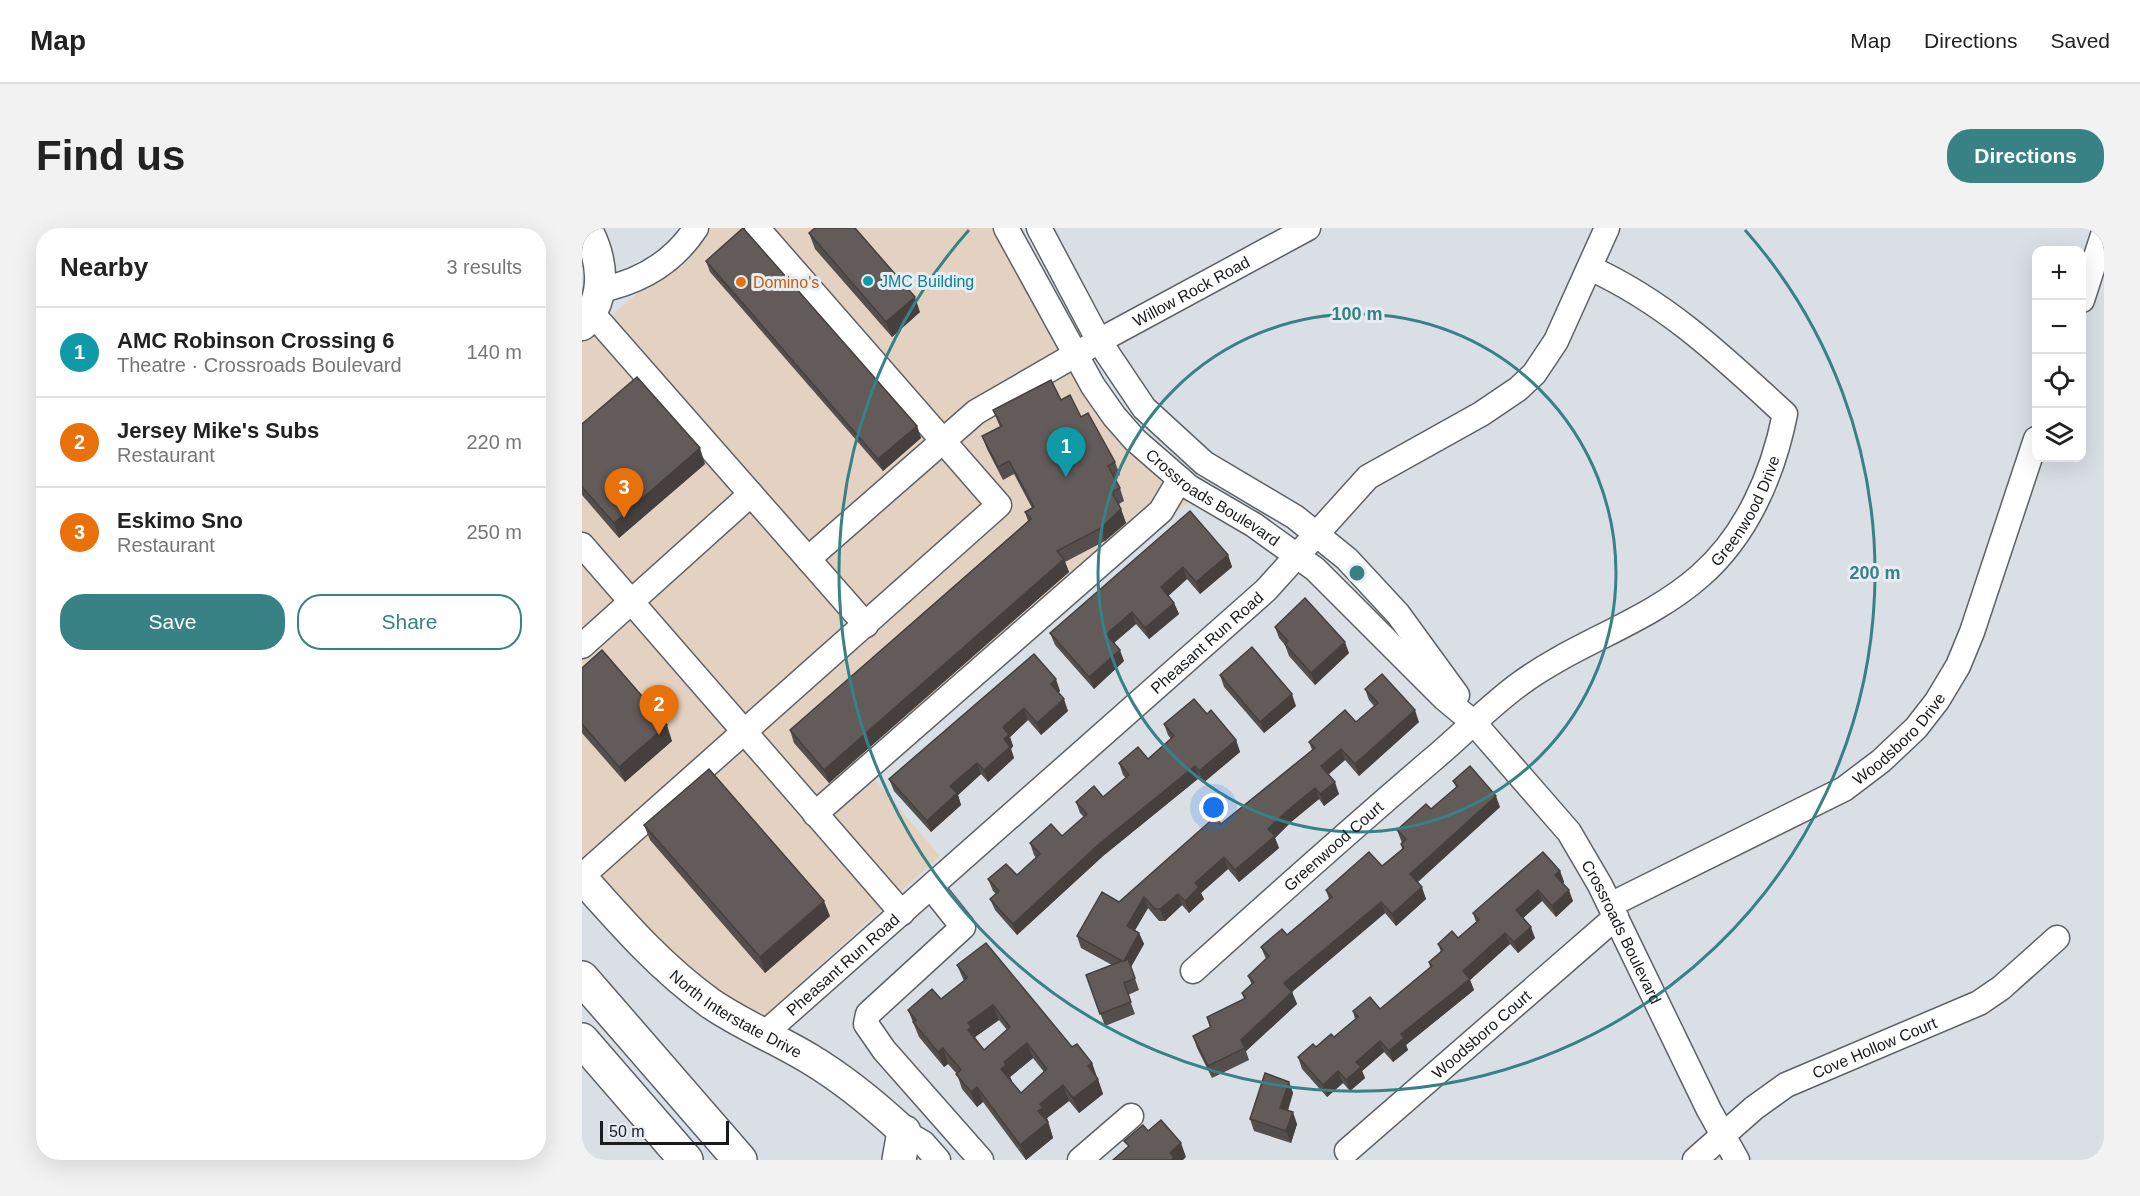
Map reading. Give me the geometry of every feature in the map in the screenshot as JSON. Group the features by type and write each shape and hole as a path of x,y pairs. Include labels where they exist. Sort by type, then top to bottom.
{"highway":[{"path":"582,978 740,1160"},
{"path":"582,1041 686,1160"}],"main road":[{"path":"585,228 597,252 601,278 591,309"},
{"name":"North Interstate Drive","path":"582,877 657,960 712,1004 837,1076 880,1109 902,1146"}],"street":[{"path":"696,228 683,245 651,272 591,309 866,625"},
{"path":"582,877 999,506 757,228"},
{"name":"Crossroads Boulevard","path":"1006,228 1074,354 1114,416 1135,440 1180,479 1254,525 1315,570 1444,698 1474,723 1569,832 1613,911 1723,1136 1737,1160"},
{"name":"Crossroads Boulevard","path":"1039,228 1099,341 1144,408 1189,451 1295,517 1347,560 1398,614 1453,689 1474,723"},
{"name":"Willow Rock Road","path":"808,559 976,412 1074,354 1308,228"},
{"name":"Pheasant Run Road","path":"764,1034 1266,590 1368,477 1481,414 1518,389 1534,374 1556,341 1607,228"},
{"path":"2086,288 2104,232"},
{"name":"Greenwood Drive","path":"1474,723 1500,698 1557,658 1651,609 1701,576 1728,546 1753,508 1778,446 1785,414 1672,315 1631,288 1590,268"},
{"name":"Woodsboro Drive","path":"1613,911 1844,789 1881,762 1916,728 1949,681 1969,640 2032,454"},
{"path":"815,814 1161,511 1180,479"},
{"path":"582,646 751,494"},
{"path":"582,545 902,913"},
{"name":"Greenwood Court","path":"1193,970 1474,723"},
{"path":"931,887 963,927 868,1014 866,1024 884,1050 981,1160"},
{"name":"Woodsboro Court","path":"1347,1150 1613,911"},
{"name":"Cove Hollow Court","path":"1695,1160 1754,1108 1786,1085 1979,1003 2001,988 2057,938"},
{"path":"1080,1160 1131,1116"},
{"name":"North Interstate Drive","path":"902,1146 923,1143 938,1160"},
{"name":"North Interstate Drive","path":"902,1146 921,1160"}],"shaded area":[{"path":"713,228 996,228 1111,429 1159,480 1189,501 875,780 940,856 762,1018 720,999 582,864 582,341"}],"building":[{"path":"743,228 917,426 878,459 706,261"},
{"name":"JMC Building","path":"815,228 855,228 915,297 886,322 809,233"},
{"path":"637,377 700,448 614,523 582,487 582,424"},
{"path":"1051,380 1061,400 1070,395 1081,417 1088,413 1115,462 1108,466 1120,488 1112,492 1121,509 1101,528 1057,551 1064,559 824,770 790,730 1031,519 1025,512 1034,507 1009,461 998,467 982,436 1002,426 993,410"},
{"path":"1190,511 1228,555 1196,582 1183,567 1161,587 1174,603 1145,628 1132,612 1110,631 1107,635 1120,650 1089,677 1050,633"},
{"path":"1305,598 1345,642 1311,673 1285,644 1288,641 1275,627"},
{"path":"1252,647 1292,694 1260,722 1220,675"},
{"path":"602,650 667,725 619,767 582,724 582,668"},
{"path":"1034,654 1056,679 1051,684 1064,699 1037,723 1024,708 1003,727 1009,735 1004,739 1010,747 984,770 977,763 950,786 957,793 927,821 889,779"},
{"path":"1382,674 1415,710 1355,764 1341,749 1321,766 1335,782 1320,794 1315,788 1287,811 1268,829 1275,836 1235,870 1224,857 1195,883 1199,887 1185,901 1178,894 1160,909 1155,909 1144,897 1127,926 1139,933 1124,961 1128,959 1135,978 1124,983 1131,1002 1100,1014 1086,975 1122,961 1077,936 1102,892 1119,902 1215,817 1221,824 1315,748 1309,742 1345,710 1356,722 1378,703 1365,689"},
{"path":"1194,699 1207,714 1211,710 1236,740 1199,771 1195,766 1099,844 1013,924 990,899 999,891 988,879 1006,864 1017,875 1040,854 1030,843 1051,824 1062,836 1087,814 1076,802 1094,786 1103,797 1129,775 1119,763 1138,747 1148,759 1174,736 1164,724"},
{"path":"1470,766 1496,796 1410,874 1422,887 1392,914 1381,902 1284,983 1292,992 1241,1040 1245,1048 1208,1066 1193,1036 1211,1027 1207,1017 1246,998 1242,993 1254,982 1248,976 1269,956 1261,947 1282,929 1287,935 1332,897 1326,890 1369,852 1382,866 1404,848 1401,844 1406,839 1397,830 1426,804 1431,809 1458,786 1453,781"},
{"path":"709,769 824,901 760,957 644,825"},
{"path":"1543,852 1560,871 1555,875 1569,890 1552,906 1538,890 1516,910 1531,927 1514,942 1505,933 1463,971 1470,979 1401,1034 1404,1038 1389,1051 1380,1041 1356,1062 1361,1067 1346,1080 1338,1071 1323,1085 1298,1057 1313,1044 1316,1047 1331,1034 1334,1037 1358,1017 1353,1011 1370,997 1380,1009 1432,966 1429,962 1443,950 1438,944 1452,931 1458,938 1479,920 1473,913"},
{"path":"986,943 1072,1047 1077,1044 1092,1063 1088,1066 1098,1079 1073,1098 1063,1085 1040,1104 1043,1108 1038,1111 1048,1122 1020,1145 977,1087 971,1092 956,1074 961,1070 943,1048 938,1052 913,1022 916,1020 908,1010 932,989 941,999 965,980 967,977 957,965","holes":["993,1005 1010,1027 984,1050 968,1030 971,1027 968,1023","1027,1043 1047,1069 1021,1093 1001,1069 1006,1065 1004,1062"]},
{"path":"1265,1073 1289,1082 1280,1108 1293,1112 1286,1131 1250,1119"},
{"path":"1161,1120 1181,1143 1170,1153 1174,1157 1171,1160 1113,1160 1129,1146 1124,1141 1143,1125 1148,1131"}],"place":[{"name":"JMC Building","path":"868,281"},
{"name":"Domino's","path":"741,282"},
{"name":"AMC Robinson Crossing 6","path":"1066,477"},
{"name":"Eskimo Sno","path":"624,518"},
{"name":"Jersey Mike's Subs","path":"659,735"}]}
